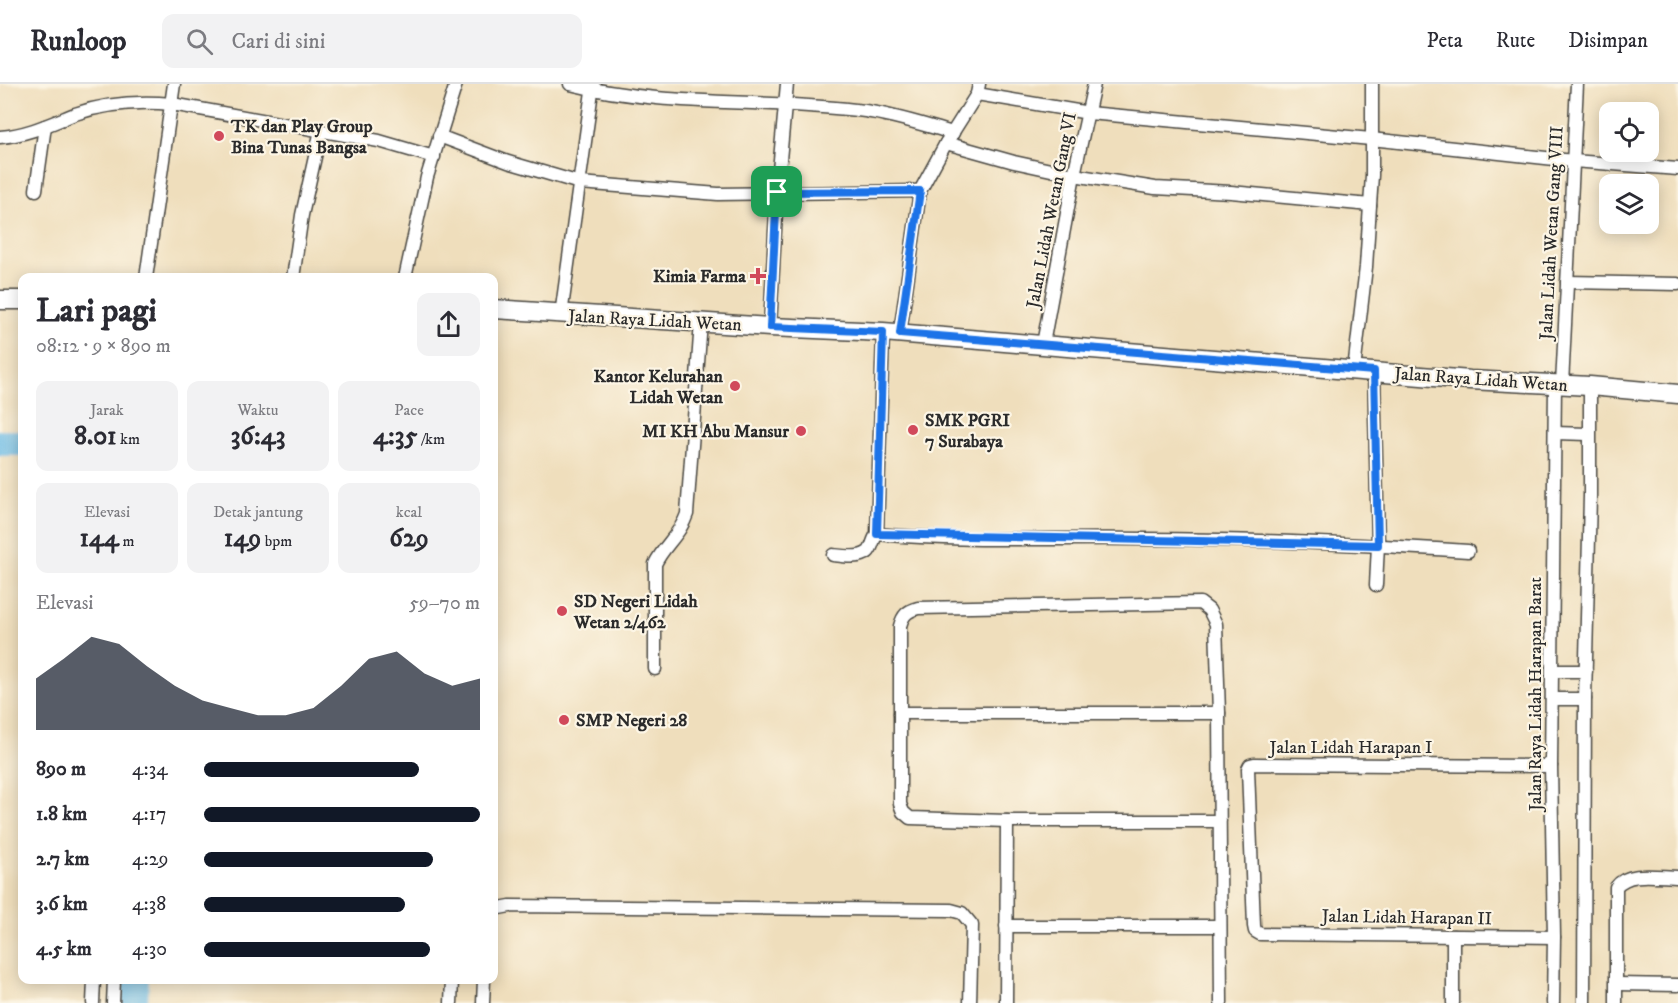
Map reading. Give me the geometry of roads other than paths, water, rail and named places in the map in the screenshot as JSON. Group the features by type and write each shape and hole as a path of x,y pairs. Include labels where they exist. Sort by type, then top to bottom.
{"main road":[{"path":"0,300 18,300"},
{"name":"Jalan Raya Lidah Wetan","path":"498,309 561,315 891,332 1678,394"}],"street":[{"path":"147,273 174,84"},
{"path":"406,273 427,177 456,84"},
{"path":"570,84 644,97 786,104 866,111 950,138 1014,162 1074,175 1155,188 1231,192 1370,205"},
{"path":"770,327 777,192 788,84"},
{"name":"Jalan Lidah Wetan Gang VI","path":"1042,344 1094,84"},
{"path":"1354,370 1366,267 1372,175 1372,84"},
{"name":"Jalan Lidah Wetan Gang VIII","path":"1559,385 1567,282 1577,84"},
{"path":"561,315 593,87"},
{"path":"833,555 865,554 869,552 877,534 891,332 920,191 978,89 1089,113 1371,139 1573,161 1678,169"},
{"path":"0,137 17,136 77,114 121,103 140,101 172,104 379,141 434,157"},
{"path":"36,190 45,126"},
{"path":"294,273 302,215 321,130"},
{"path":"439,136 508,162 580,183 718,194 920,191"},
{"path":"1567,282 1678,284"},
{"path":"655,669 655,564 661,553 677,535 687,514 701,322"},
{"path":"1374,371 1378,545 1376,585"},
{"name":"Jalan Raya Lidah Harapan Barat","path":"1553,1003 1551,766 1555,433 1559,385"},
{"path":"1584,1003 1585,699 1590,386"},
{"path":"1555,433 1588,434"},
{"path":"877,534 1378,545 1468,550"},
{"path":"1220,821 1007,821 910,818 903,812 900,804 900,626 903,616 918,608 1200,603 1209,610 1216,624 1219,713 1220,821 1220,926 1221,1003"},
{"path":"1553,671 1586,671"},
{"path":"1552,699 1585,699"},
{"path":"900,712 1219,713"},
{"name":"Jalan Lidah Harapan I","path":"1260,934 1254,926 1248,769 1250,765 1551,766"},
{"path":"1006,1003 1007,821"},
{"path":"1616,1003 1616,887 1621,880 1631,877 1678,877"},
{"path":"498,909 522,906 951,910 962,913 972,925 970,1003"},
{"path":"1006,926 1220,926"},
{"name":"Jalan Lidah Harapan II","path":"1260,934 1554,937"},
{"path":"1453,936 1453,1003"},
{"path":"93,1003 94,984"},
{"path":"113,1003 114,984"},
{"path":"451,1003 452,984"},
{"path":"483,1003 484,984"},
{"path":"1617,984 1678,985"}],"waterway":[{"path":"0,443 18,443"},
{"path":"135,1003 136,984"}],"place":[{"name":"TK dan Play Group Bina Tunas Bangsa","path":"219,136"},
{"name":"Kimia Farma","path":"758,276"},
{"name":"Kantor Kelurahan Lidah Wetan","path":"735,386"},
{"name":"SMK PGRI 7 Surabaya","path":"913,430"},
{"name":"MI KH Abu Mansur","path":"801,431"},
{"name":"SD Negeri Lidah Wetan 2/462","path":"562,611"},
{"name":"SMP Negeri 28","path":"564,720"}]}
